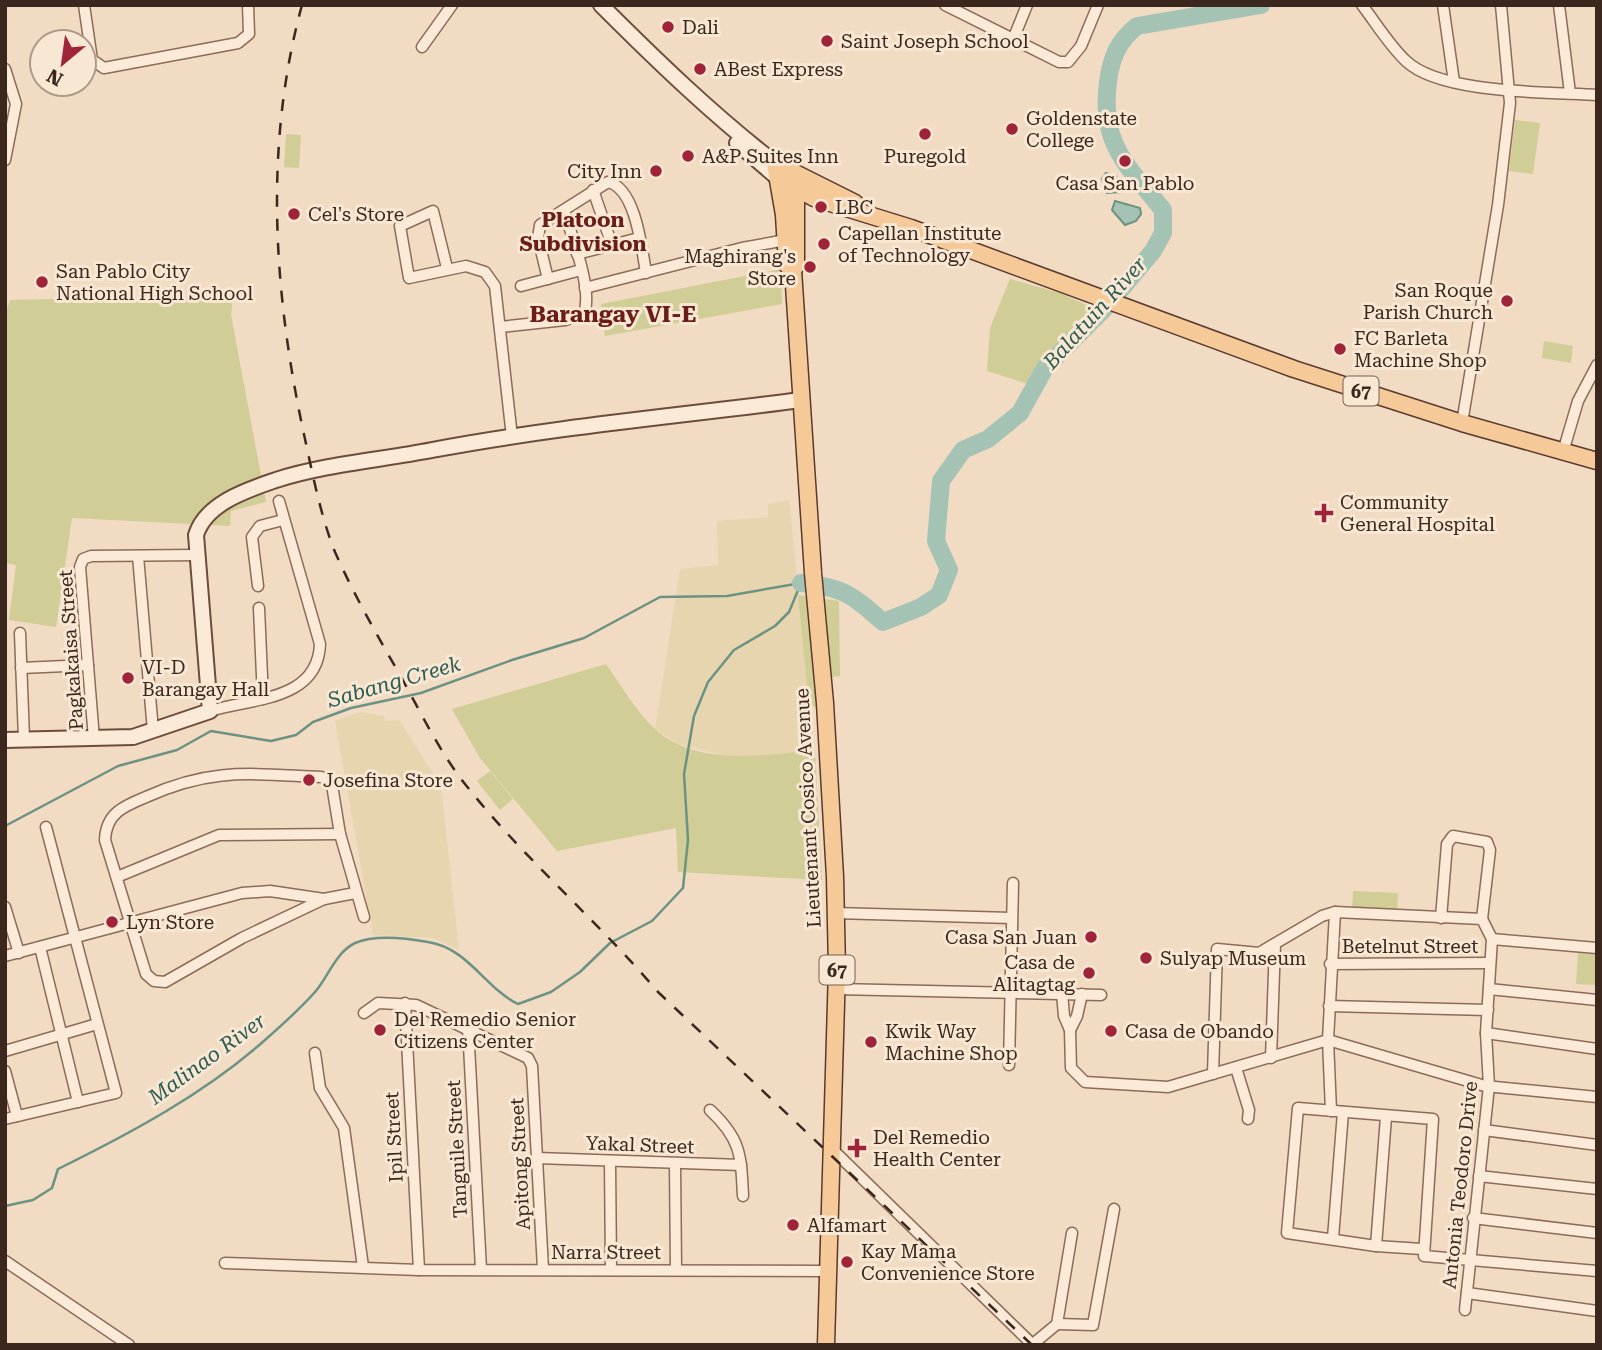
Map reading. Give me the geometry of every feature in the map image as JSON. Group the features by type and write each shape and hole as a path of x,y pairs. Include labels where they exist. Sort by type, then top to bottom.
{"main road":[{"name":"67","path":"777,171 796,182 854,202 864,211 1294,369 1462,423 1597,461"},
{"name":"Lieutenant Cosico Avenue","path":"777,171 788,265 793,270"},
{"name":"Lieutenant Cosico Avenue","path":"796,182 797,264 793,270 814,596 825,703 835,913 836,989 826,1345"}],"street":[{"path":"97,5 85,6 92,60 104,68 238,43 249,34 248,5"},
{"path":"422,47 452,5"},
{"name":"67","path":"601,5 718,116 737,143 777,171"},
{"path":"945,5 1012,41 1059,62 1068,62 1075,54 1098,5"},
{"path":"1012,41 1027,5"},
{"path":"1362,5 1406,62 1434,77 1510,90 1597,95"},
{"path":"1443,5 1454,82"},
{"path":"1462,423 1498,205 1510,90 1501,5"},
{"path":"1559,5 1570,93"},
{"path":"5,69 16,104 5,160"},
{"path":"548,279 537,231 540,225 608,181 619,188 636,217 646,273"},
{"path":"593,190 612,245"},
{"path":"447,268 433,211 400,226 409,278 466,266 485,272 495,286 512,437"},
{"path":"500,327 565,320 584,314 586,307 582,270 564,211"},
{"path":"577,254 639,238"},
{"path":"584,288 742,248 786,240"},
{"path":"522,286 582,270"},
{"path":"1563,452 1578,401 1597,365"},
{"path":"210,711 197,535 204,517 212,510 277,480 458,444 801,400"},
{"path":"5,740 133,737 210,711 263,699 303,685 319,657 320,644 279,501"},
{"path":"258,586 252,537 260,526 283,520"},
{"path":"153,731 138,556 197,555"},
{"name":"Pagkakaisa Street","path":"94,739 80,567 83,559 138,556"},
{"path":"260,608 263,699"},
{"path":"20,633 24,739"},
{"path":"21,668 88,665"},
{"path":"355,893 324,900 242,938 165,982 154,981 146,974 105,840 105,828 118,809 181,781 207,775 329,779 340,834 364,917"},
{"path":"5,1119 116,1093 46,827"},
{"path":"117,877 219,835 340,834"},
{"path":"1441,918 1447,844 1452,836 1487,842 1490,850 1482,919 1492,939 1597,948"},
{"path":"1009,1065 1013,883"},
{"path":"5,956 242,893 270,891 324,900"},
{"path":"5,907 19,953"},
{"path":"1331,1111 1328,1040 1330,964 1335,912"},
{"path":"1213,1074 1217,949 1259,953 1322,916 1335,912 1482,919"},
{"path":"835,913 1011,918"},
{"name":"Antonia Teodoro Drive","path":"1465,1310 1489,1086 1486,1033 1492,939"},
{"path":"1271,1058 1275,944"},
{"path":"40,947 78,1102"},
{"name":"Betelnut Street","path":"1330,964 1489,963"},
{"path":"836,989 1101,995"},
{"path":"1489,989 1597,1000"},
{"path":"1062,993 1064,1016 1070,1030 1071,1068 1086,1082 1168,1087 1328,1040 1489,1086 1597,1097"},
{"path":"1070,1030 1077,1016 1082,994"},
{"path":"364,1013 378,1003 404,1003 439,1013 468,1027"},
{"name":"Ipil Street","path":"404,1003 419,1270"},
{"path":"1329,1006 1488,1010"},
{"path":"5,1051 97,1024"},
{"name":"Apitong Street","path":"468,1027 528,1058 532,1066 543,1269"},
{"name":"Tanguile Street","path":"468,1027 481,1269"},
{"path":"1486,1033 1597,1049"},
{"path":"316,1052 320,1088 344,1128 363,1268"},
{"path":"1236,1068 1249,1110 1248,1119"},
{"path":"5,1071 17,1116"},
{"path":"1422,1249 1376,1246 1287,1233 1298,1108 1433,1119 1422,1249 1424,1256 1597,1271"},
{"path":"710,1110 735,1135 743,1196"},
{"path":"1334,1238 1343,1112"},
{"path":"1376,1246 1386,1117"},
{"path":"1484,1130 1597,1145"},
{"path":"831,1148 1033,1344 1056,1324 1072,1233"},
{"name":"Yakal Street","path":"537,1158 741,1166"},
{"path":"610,1162 611,1270"},
{"path":"675,1165 676,1270"},
{"path":"1479,1176 1597,1189"},
{"path":"1056,1324 1093,1325 1114,1209"},
{"path":"1473,1218 1597,1233"},
{"path":"5,1261 129,1345"},
{"name":"Narra Street","path":"225,1264 419,1270 828,1271"},
{"path":"1466,1293 1597,1311"}],"shaded area":[{"path":"1515,120 1540,123 1533,174 1509,171"},
{"path":"286,134 301,135 299,168 284,167"},
{"path":"1106,173 1116,176 1121,192 1107,193 1102,179"},
{"path":"1115,201 1140,208 1141,214 1136,221 1125,225 1112,210"},
{"path":"781,269 782,304 605,336 601,304"},
{"path":"1010,279 1060,293 1095,309 1028,384 987,371 990,328"},
{"path":"233,295 231,315 266,502 231,511 230,526 72,518 56,627 9,620 16,565 5,563 5,317 10,300"},
{"path":"1544,341 1573,346 1571,363 1542,358"},
{"path":"789,500 815,750 734,758 678,744 655,729 680,569 718,565 717,521 768,517 768,504"},
{"path":"798,595 839,601 840,676 832,677 833,717 809,704"},
{"path":"606,664 648,722 671,741 690,749 732,756 815,750 822,880 678,872 676,828 557,851 480,758 452,709"},
{"path":"361,712 384,716 385,721 399,720 441,786 459,950 433,938 373,935 335,721"},
{"path":"490,771 513,799 500,810 477,781"},
{"path":"1353,891 1398,893 1397,911 1352,909"},
{"path":"1578,953 1597,954 1597,985 1576,984"}],"waterway":[{"name":"Balatuin River","path":"801,583 827,587 846,594 883,622 921,607 939,595 949,570 936,541 941,481 963,450 988,439 1020,413 1045,368 1106,307 1153,251 1163,233 1163,210 1127,166 1112,138 1107,103 1108,82 1116,51 1137,26 1261,5"},
{"name":"Sabang Creek","path":"5,826 118,766 177,750 211,731 271,741 296,735 313,722 351,708 421,693 512,660 584,638 660,597 727,596 801,583"},
{"name":"Malinao River","path":"5,1206 33,1200 52,1188 58,1169 166,1111 242,1060 303,1005 320,986 343,952 355,943 372,938 391,938 442,946 465,960 506,997 518,1004 551,992 580,972 610,943 652,921 683,888 688,840 684,774 694,716 708,682 734,650 775,626 789,612 801,583"}],"railway":[{"path":"302,5 282,113 277,222 280,277 294,386 318,496 335,552 366,615 447,758 465,784 511,838 658,992 1032,1345"}],"place":[{"name":"Dali","path":"668,27"},
{"name":"Saint Joseph School","path":"827,41"},
{"name":"ABest Express","path":"700,69"},
{"name":"Goldenstate College","path":"1012,129"},
{"name":"Puregold","path":"925,134"},
{"name":"A&P Suites Inn","path":"688,156"},
{"name":"Casa San Pablo","path":"1125,161"},
{"name":"City Inn","path":"656,171"},
{"name":"LBC","path":"821,207"},
{"name":"Cel's Store","path":"294,214"},
{"name":"Capellan Institute of Technology","path":"824,244"},
{"name":"Maghirang's Store","path":"810,267"},
{"name":"San Pablo City National High School","path":"42,282"},
{"name":"San Roque Parish Church","path":"1507,301"},
{"name":"FC Barleta Machine Shop","path":"1340,349"},
{"name":"Community General Hospital","path":"1324,513"},
{"name":"VI-D Barangay Hall","path":"128,678"},
{"name":"Josefina Store","path":"309,780"},
{"name":"Lyn Store","path":"112,922"},
{"name":"Casa San Juan","path":"1091,937"},
{"name":"Sulyap Museum","path":"1146,958"},
{"name":"Casa de Alitagtag","path":"1089,973"},
{"name":"Del Remedio Senior Citizens Center","path":"380,1030"},
{"name":"Casa de Obando","path":"1111,1031"},
{"name":"Kwik Way Machine Shop","path":"871,1042"},
{"name":"Del Remedio Health Center","path":"857,1148"},
{"name":"Alfamart","path":"793,1225"},
{"name":"Kay Mama Convenience Store","path":"847,1262"}],"district":[{"name":"Platoon Subdivision","path":"583,232"},
{"name":"Barangay VI-E","path":"613,314"}]}
